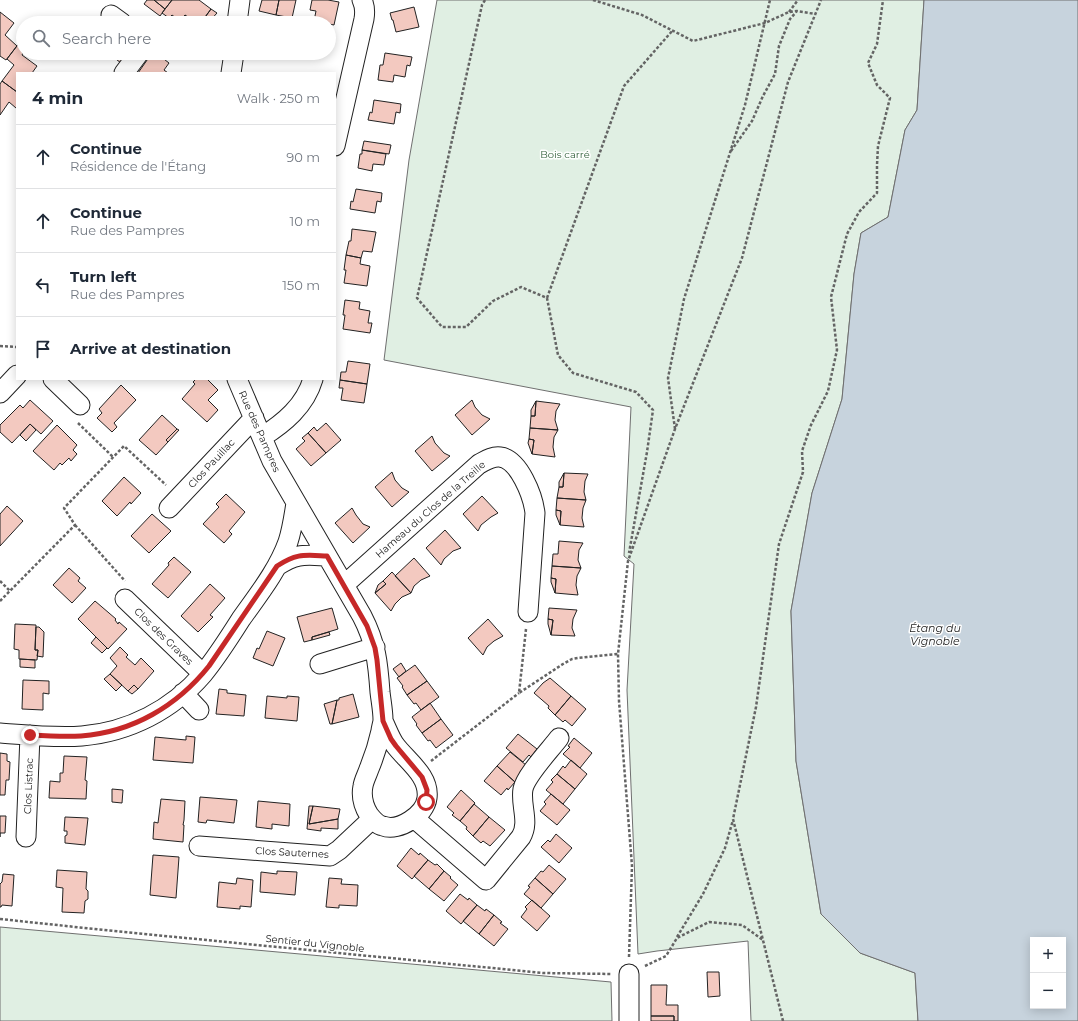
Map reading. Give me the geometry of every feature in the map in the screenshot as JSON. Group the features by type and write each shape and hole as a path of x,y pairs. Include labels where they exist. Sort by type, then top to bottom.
{"street":[{"path":"238,16 240,0"},
{"path":"336,140 364,19 365,11 362,0"},
{"path":"125,72 134,60"},
{"path":"232,72 233,60"},
{"path":"0,393 16,376"},
{"path":"54,380 80,405"},
{"name":"Rue des Pampres","path":"237,380 272,461 367,626 375,648 383,721"},
{"path":"262,437 292,415 304,399 313,380"},
{"name":"Clos Pauillac","path":"174,503 254,418"},
{"name":"Hameau du Clos de la Treille","path":"344,585 479,464 492,458 499,457 510,462 519,472 528,488 534,505 535,513 528,612"},
{"path":"0,733 67,736 108,732 150,717 184,693 203,674 216,658 277,566 289,540 296,503"},
{"path":"277,566 298,556 327,556"},
{"name":"Clos des Graves","path":"125,599 203,674"},
{"path":"320,664 375,648"},
{"path":"184,693 199,710"},
{"path":"383,721 391,739 418,771 425,782 427,790 424,808 414,818 394,827 382,826 372,819 365,806 362,793 363,786 377,750 383,721"},
{"name":"Clos Listrac","path":"26,837 30,735"},
{"path":"414,818 486,880 524,832 523,795 525,783 559,738"},
{"name":"Clos Sauternes","path":"199,846 330,856 339,850 372,819"},
{"path":"629,974 629,1021"}],"path":[{"path":"485,0 482,5 417,298 442,327 466,327 493,301 521,287 547,298"},
{"path":"593,0 642,15 693,41 765,23 789,12 798,11 815,14"},
{"path":"675,429 668,378 684,299 745,105 770,0"},
{"path":"789,12 798,0"},
{"path":"628,561 675,429 742,258 788,82 821,0"},
{"path":"673,30 624,86 547,298 558,355 573,373 636,392 653,410 628,561 618,654 619,701 632,866 629,974 666,956 706,887 725,848 733,819 756,707 779,544 802,472 802,451 811,425 828,391 837,350 831,297 847,234 859,212 877,193 878,146 890,98 877,85 868,63 877,44 883,0"},
{"path":"729,154 752,121 774,74 779,46 787,25 790,19 798,11"},
{"path":"0,346 16,347"},
{"path":"80,405 72,417 113,457"},
{"path":"125,599 128,585 75,525 64,508 124,446 174,503"},
{"path":"0,601 75,525"},
{"path":"0,581 10,591"},
{"path":"519,693 528,612"},
{"path":"418,771 519,693 563,664 572,659 618,654"},
{"path":"733,819 783,1021"},
{"name":"Sentier du Vignoble","path":"0,919 543,973 629,974"},
{"path":"677,938 709,922 742,925 763,940"}],"green space":[{"name":"Bois carré","path":"437,0 924,0 917,110 905,130 888,217 861,233 854,274 842,399 812,493 791,611 796,761 821,914 860,953 915,973 918,1021 751,1021 748,941 638,954 627,690 634,564 624,556 631,407 384,360 409,160"},
{"path":"0,927 611,982 612,1021 0,1021"}],"water":[{"name":"Étang du Vignoble","path":"924,0 1078,0 1078,1021 918,1021 915,973 860,953 821,914 796,761 791,611 812,493 842,399 854,274 861,233 888,217 905,130 917,110"}],"building":[{"path":"147,0 154,0 165,9 160,16 144,4"},
{"path":"154,0 172,0 165,9"},
{"path":"172,0 199,0 211,9 206,16 166,16 162,13"},
{"path":"262,0 279,0 276,15 259,11"},
{"path":"279,0 296,0 292,16 276,15"},
{"path":"312,0 339,2 336,16 315,16 316,11 310,10"},
{"path":"414,7 419,27 396,32 390,13"},
{"path":"211,9 217,13 214,16 206,16"},
{"path":"0,12 14,23 5,35 16,45 16,47 6,60 0,56"},
{"path":"16,47 16,60 29,60 37,66 33,72 16,72 16,91 2,81 14,65 7,59"},
{"path":"385,53 412,57 410,66 407,65 405,77 394,75 393,82 378,80 380,65 383,65"},
{"path":"147,60 165,60 169,63 164,70 167,72 139,72"},
{"path":"2,81 16,91 16,108 9,102 0,115 0,84"},
{"path":"374,100 401,104 400,113 396,112 394,124 368,120 370,112 372,113"},
{"path":"364,141 391,145 389,154 362,150"},
{"path":"362,150 386,154 384,165 373,164 372,171 358,168"},
{"path":"356,189 382,193 381,202 377,201 375,213 350,209 351,201 353,202"},
{"path":"352,229 376,232 372,252 363,251 361,258 346,255 349,241 351,241"},
{"path":"346,255 361,258 360,264 370,266 367,286 344,283"},
{"path":"345,300 360,302 359,309 370,311 368,323 372,323 370,333 343,329"},
{"path":"348,361 370,364 367,384 340,380 341,372 346,372"},
{"path":"195,380 208,380 218,390 208,400 218,410 207,422 182,399 195,384 193,382"},
{"path":"340,380 367,384 364,403 341,400 343,388 339,388"},
{"path":"121,385 136,400 114,423 117,427 112,432 97,418 102,413 99,409"},
{"path":"30,400 53,421 41,434 30,424 12,443 0,432 0,425 20,405 23,408"},
{"path":"472,400 475,407 482,415 490,419 472,435 455,415"},
{"path":"536,401 535,416 531,416 531,410"},
{"path":"536,401 560,404 556,411 555,420 558,430 530,428 531,416 535,416"},
{"path":"162,415 177,429 166,440 168,442 156,455 139,440"},
{"path":"326,423 341,440 326,453 308,433 314,427 317,431"},
{"path":"30,424 36,430 26,441 20,435"},
{"path":"57,425 77,445 73,450 77,454 71,461 69,458 62,465 60,463 54,470 33,451"},
{"path":"530,428 558,430 554,437 553,447 555,457 532,454 534,440 529,439"},
{"path":"177,429 179,430 168,442 166,440"},
{"path":"308,433 326,453 311,466 296,449 305,441 302,438"},
{"path":"432,436 435,443 444,453 450,456 432,471 415,451"},
{"path":"529,439 534,440 532,454 528,443"},
{"path":"392,472 395,480 402,488 409,492 392,507 375,487"},
{"path":"564,473 588,474 585,481 584,492 586,500 557,498 559,487 563,487"},
{"path":"564,473 563,487 559,487 559,482"},
{"path":"124,477 141,493 117,516 102,501"},
{"path":"226,494 245,512 229,531 232,534 224,543 203,524 219,507 216,504"},
{"path":"482,496 498,513 481,525 478,531 463,514"},
{"path":"557,498 586,500 582,518 584,527 560,525 561,511 556,510"},
{"path":"7,506 23,521 0,546 0,514"},
{"path":"352,508 363,524 370,527 353,543 335,523"},
{"path":"556,510 561,511 560,525 556,515"},
{"path":"152,514 171,531 149,553 131,536"},
{"path":"445,530 461,548 453,551 444,559 441,565 426,548"},
{"path":"559,541 583,543 579,550 578,560 581,568 552,566 553,554 558,554"},
{"path":"174,557 191,572 168,598 152,584"},
{"path":"414,558 430,576 421,580 414,586 411,593 395,576"},
{"path":"552,566 581,568 577,576 576,585 578,595 555,593 556,579 551,578"},
{"path":"69,568 80,578 78,581 86,588 72,603 53,585"},
{"path":"392,572 411,593 402,597 391,611 375,593 386,584 383,581"},
{"path":"551,578 556,579 555,593 551,582"},
{"path":"383,581 386,584 375,593 378,585"},
{"path":"210,584 225,598 210,615 213,617 198,632 181,616"},
{"path":"95,601 116,619 115,620 118,624 119,622 127,629 108,649 78,619"},
{"path":"332,608 338,629 312,637 312,640 304,642 297,617"},
{"path":"549,608 577,610 573,619 572,628 575,636 551,635 553,620 548,619"},
{"path":"488,619 503,636 487,647 483,655 468,638"},
{"path":"548,619 553,620 551,635 548,624"},
{"path":"15,624 36,625 35,650 38,650 37,660 19,659 19,650 14,649"},
{"path":"36,627 39,627 44,632 43,657 37,656 38,650 35,650"},
{"path":"267,631 285,638 273,666 253,658"},
{"path":"329,632 330,635 312,640 312,637"},
{"path":"96,637 107,648 102,653 91,643"},
{"path":"120,647 128,655 126,657 135,665 141,658 154,671 138,689 134,685 128,691 110,674 117,666 110,658"},
{"path":"20,659 35,660 35,668 20,667"},
{"path":"401,663 406,671 399,677 393,669"},
{"path":"415,665 427,681 407,695 397,678"},
{"path":"110,674 122,685 116,691 104,679"},
{"path":"550,678 571,696 555,715 548,708 549,706 534,693"},
{"path":"23,680 49,681 49,694 43,693 43,710 22,709"},
{"path":"427,681 439,697 421,710 407,695"},
{"path":"134,685 138,689 132,694 128,691"},
{"path":"219,689 227,690 227,693 246,695 244,716 216,714"},
{"path":"353,694 359,717 332,724 337,700"},
{"path":"267,696 287,698 287,696 299,697 297,721 265,718"},
{"path":"571,696 586,709 572,726 565,720 563,722 555,715"},
{"path":"337,700 332,724 330,724 324,704"},
{"path":"430,703 441,719 422,733 412,717"},
{"path":"441,719 453,735 436,748 422,733"},
{"path":"518,734 537,749 531,757 529,755 523,762 506,748"},
{"path":"186,736 195,737 193,763 153,760 155,737 186,740"},
{"path":"574,738 592,753 580,768 563,754 570,747 568,746"},
{"path":"510,752 526,765 520,772 522,774 515,782 497,766"},
{"path":"0,753 7,754 7,761 10,762 9,780 6,780 5,795 0,795"},
{"path":"64,756 87,757 85,780 87,781 86,799 49,798 50,781 60,782 60,773 63,773"},
{"path":"571,760 587,774 575,789 557,774 563,766 565,768"},
{"path":"497,766 515,782 501,795 484,781"},
{"path":"557,774 575,789 563,804 546,790 553,782 551,780"},
{"path":"112,789 123,790 122,803 112,802"},
{"path":"461,790 475,803 460,821 452,815 454,813 447,807"},
{"path":"551,794 570,810 557,825 540,811 546,804 544,802"},
{"path":"200,797 237,800 234,823 207,820 206,823 198,822"},
{"path":"161,799 185,801 183,842 153,839 154,822 158,823"},
{"path":"258,801 290,804 289,826 272,824 272,829 256,827"},
{"path":"474,804 489,817 473,836 466,829 467,827 460,821"},
{"path":"309,806 313,806 309,824 338,819 338,829 321,828 321,831 307,829"},
{"path":"313,806 340,809 338,819 309,824"},
{"path":"0,816 6,816 5,833 0,833"},
{"path":"65,817 88,818 85,845 65,843 67,831 64,831"},
{"path":"489,817 505,830 490,846 483,841 481,843 473,836"},
{"path":"556,834 572,848 559,863 541,847 548,840 550,842"},
{"path":"411,848 428,860 412,879 397,866"},
{"path":"153,855 179,857 176,898 150,895"},
{"path":"428,860 435,865 437,864 444,871 429,889 414,876"},
{"path":"549,865 566,879 553,894 535,878"},
{"path":"57,870 87,872 86,889 88,891 88,899 85,901 84,913 62,912 63,888 56,887"},
{"path":"277,871 297,872 295,895 260,892 261,872 277,874"},
{"path":"444,871 458,885 444,901 429,889"},
{"path":"3,874 14,875 12,906 2,905 0,907 0,884 2,882"},
{"path":"237,878 253,880 251,907 240,906 240,909 217,907 219,882 236,884"},
{"path":"329,878 342,879 341,884 358,885 357,906 339,905 339,908 326,907"},
{"path":"535,878 553,894 541,908 524,894 530,887 528,886"},
{"path":"460,894 468,900 469,898 477,905 461,924 446,911"},
{"path":"532,900 550,916 537,931 521,917 527,909 525,907"},
{"path":"477,905 494,915 479,934 463,921"},
{"path":"494,915 502,922 500,923 508,929 494,946 479,934"},
{"path":"707,972 719,972 720,996 708,997"},
{"path":"651,985 667,985 666,1005 678,1005 678,1021 674,1021 674,1016 651,1016"},
{"path":"651,1016 674,1016 674,1021 651,1021"}],"route":[{"path":"30,735 81,736 95,734 122,728 150,717 184,693 203,674 216,658 277,566 298,556 327,556 362,616 372,637 377,660 383,721 391,739 418,771 425,782 427,790 426,802"}]}
